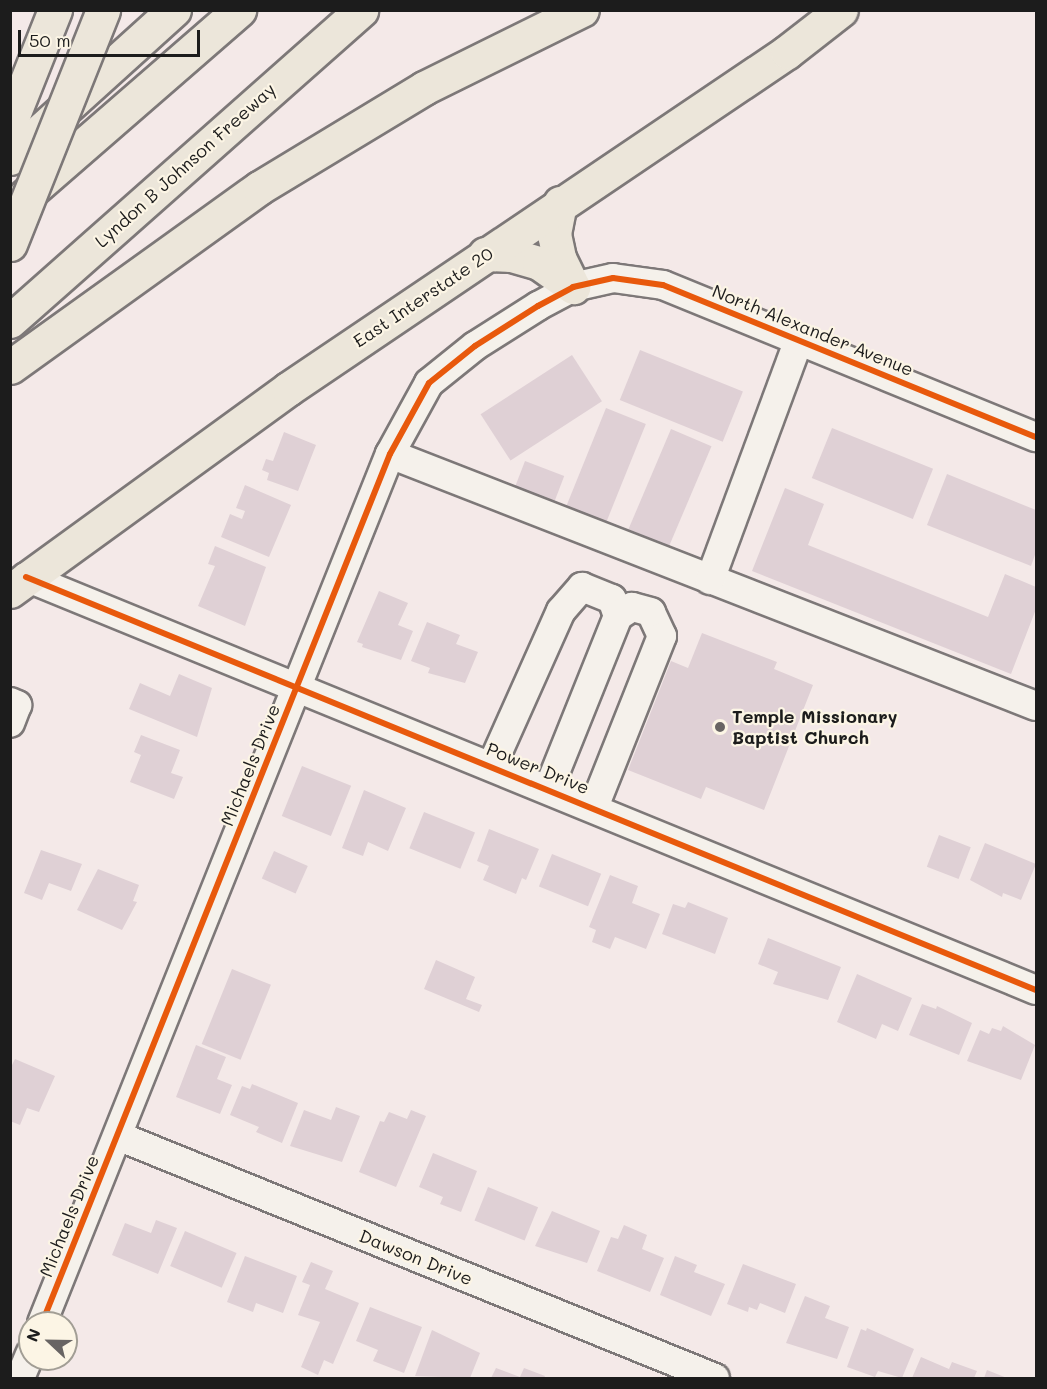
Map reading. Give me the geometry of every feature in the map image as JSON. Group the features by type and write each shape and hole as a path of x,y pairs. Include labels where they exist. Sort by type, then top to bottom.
{"main road":[{"path":"10,123 55,10"},
{"path":"10,244 104,10"},
{"path":"10,158 174,10"},
{"path":"10,209 239,10"},
{"name":"Lyndon B Johnson Freeway","path":"10,321 361,10"},
{"path":"10,367 260,188 424,88 582,10"},
{"name":"East Interstate 20","path":"18,584 288,389 484,254 787,52 841,10"},
{"path":"560,203 554,234 559,258 573,287"},
{"path":"484,254 511,255 539,263 573,287"}],"street":[{"name":"North Alexander Avenue","path":"573,287 613,278 663,285 1036,437"},
{"name":"Michaels Drive","path":"47,1311 390,454 429,383 474,346 573,287"},
{"path":"710,580 799,340"},
{"path":"390,454 710,580 1035,701"},
{"name":"Power Drive","path":"18,584 297,688 492,765 1036,990"},
{"path":"492,765 561,611 582,587 612,598 618,616"},
{"path":"549,788 618,616 632,607 651,612 662,636 594,807"},
{"path":"10,702 17,705 10,723"},
{"name":"Dawson Drive","path":"118,1136 715,1378"}],"building":[{"path":"640,350 743,392 723,442 620,400"},
{"path":"572,355 602,401 511,460 481,414"},
{"path":"606,408 646,424 606,522 566,506"},
{"path":"832,428 933,469 913,519 812,478"},
{"path":"671,429 712,446 669,547 628,529"},
{"path":"284,432 316,445 298,491 267,480 269,473 262,470 266,459 273,461"},
{"path":"525,461 564,476 554,503 515,488"},
{"path":"947,474 1036,510 1036,552 1031,566 927,525"},
{"path":"245,485 291,505 269,557 221,537 230,514 242,519 245,511 236,508"},
{"path":"785,488 824,504 808,545 988,617 1005,574 1036,587 1036,609 1011,674 752,571"},
{"path":"215,546 266,567 245,626 198,606 215,566 208,564"},
{"path":"379,591 408,603 398,625 413,631 401,660 362,647 363,644 357,642"},
{"path":"427,622 460,635 456,644 478,652 465,683 428,673 430,668 411,661"},
{"name":"Temple Missionary Baptist Church","path":"702,633 777,662 774,669 813,685 764,810 706,787 701,799 628,770 671,661 688,668"},
{"path":"179,674 212,688 197,737 129,709 140,683 170,696"},
{"path":"141,735 180,750 171,773 183,777 174,799 130,782 141,755 134,752"},
{"path":"302,766 351,786 331,836 282,816"},
{"path":"364,790 406,808 388,851 368,842 363,856 342,848"},
{"path":"424,812 475,833 460,869 409,848"},
{"path":"489,829 539,849 526,880 522,878 516,894 483,880 489,866 477,861"},
{"path":"939,835 971,847 959,879 927,867"},
{"path":"985,843 1036,864 1021,900 1003,893 1002,897 970,880"},
{"path":"41,850 82,864 71,891 49,883 42,900 24,893"},
{"path":"274,851 308,866 296,893 262,878"},
{"path":"552,854 601,874 588,906 539,886"},
{"path":"98,869 139,885 133,901 137,902 122,930 77,910"},
{"path":"610,875 638,886 632,903 660,914 646,949 615,937 610,949 592,942 596,930 589,927"},
{"path":"688,902 728,918 715,954 662,934 673,904 685,908"},
{"path":"768,938 841,967 828,1000 773,984 778,972 758,964"},
{"path":"436,960 475,977 466,999 482,1005 479,1012 424,989"},
{"path":"232,969 271,985 241,1060 202,1044"},
{"path":"857,974 912,998 898,1031 882,1024 876,1039 837,1022"},
{"path":"922,1004 936,1009 937,1006 972,1023 959,1055 909,1035"},
{"path":"1003,1026 1035,1045 1021,1080 967,1061 980,1030 989,1034 992,1028 1001,1031"},
{"path":"196,1045 226,1057 217,1079 232,1085 220,1114 176,1097"},
{"path":"15,1059 55,1076 39,1112 27,1108 20,1125 10,1121 10,1069"},
{"path":"252,1084 298,1103 282,1143 256,1132 259,1127 230,1115 242,1086 250,1089"},
{"path":"336,1107 360,1116 342,1162 290,1146 304,1110 331,1120"},
{"path":"411,1110 426,1116 396,1187 359,1172 380,1121 384,1122 389,1112 407,1119"},
{"path":"433,1153 477,1171 461,1212 440,1204 443,1197 419,1187"},
{"path":"488,1187 538,1207 525,1241 475,1220"},
{"path":"552,1211 600,1231 587,1263 535,1246"},
{"path":"156,1220 177,1228 158,1274 112,1255 125,1223 151,1233"},
{"path":"624,1225 647,1235 642,1249 664,1258 650,1292 597,1271 611,1237 618,1239"},
{"path":"185,1231 237,1253 222,1288 170,1266"},
{"path":"245,1256 297,1276 283,1313 256,1303 253,1312 227,1302"},
{"path":"675,1256 697,1265 694,1272 725,1284 711,1316 660,1295"},
{"path":"311,1262 333,1271 325,1289 359,1303 333,1364 324,1360 318,1375 301,1367 320,1322 298,1315 310,1285 302,1282"},
{"path":"743,1264 796,1284 785,1313 760,1303 757,1310 749,1307 748,1312 727,1304"},
{"path":"805,1296 830,1306 825,1318 849,1327 837,1359 786,1343"},
{"path":"370,1307 422,1327 404,1373 373,1361 378,1350 356,1341"},
{"path":"867,1328 914,1349 902,1378 878,1371 875,1377 847,1367 861,1329 866,1331"},
{"path":"432,1330 480,1353 470,1378 415,1376"},
{"path":"921,1357 949,1369 952,1362 977,1371 974,1378 912,1378"},
{"path":"496,1368 520,1377 524,1368 545,1376 544,1378 491,1378"},
{"path":"987,1370 1007,1378 984,1378"}],"cycle path":[{"path":"47,1311 390,454 429,383 475,346 538,306 573,287 613,278 663,285 1036,437"},
{"path":"26,577 1036,990"}],"place":[{"name":"Temple Missionary Baptist Church","path":"720,727"}]}
